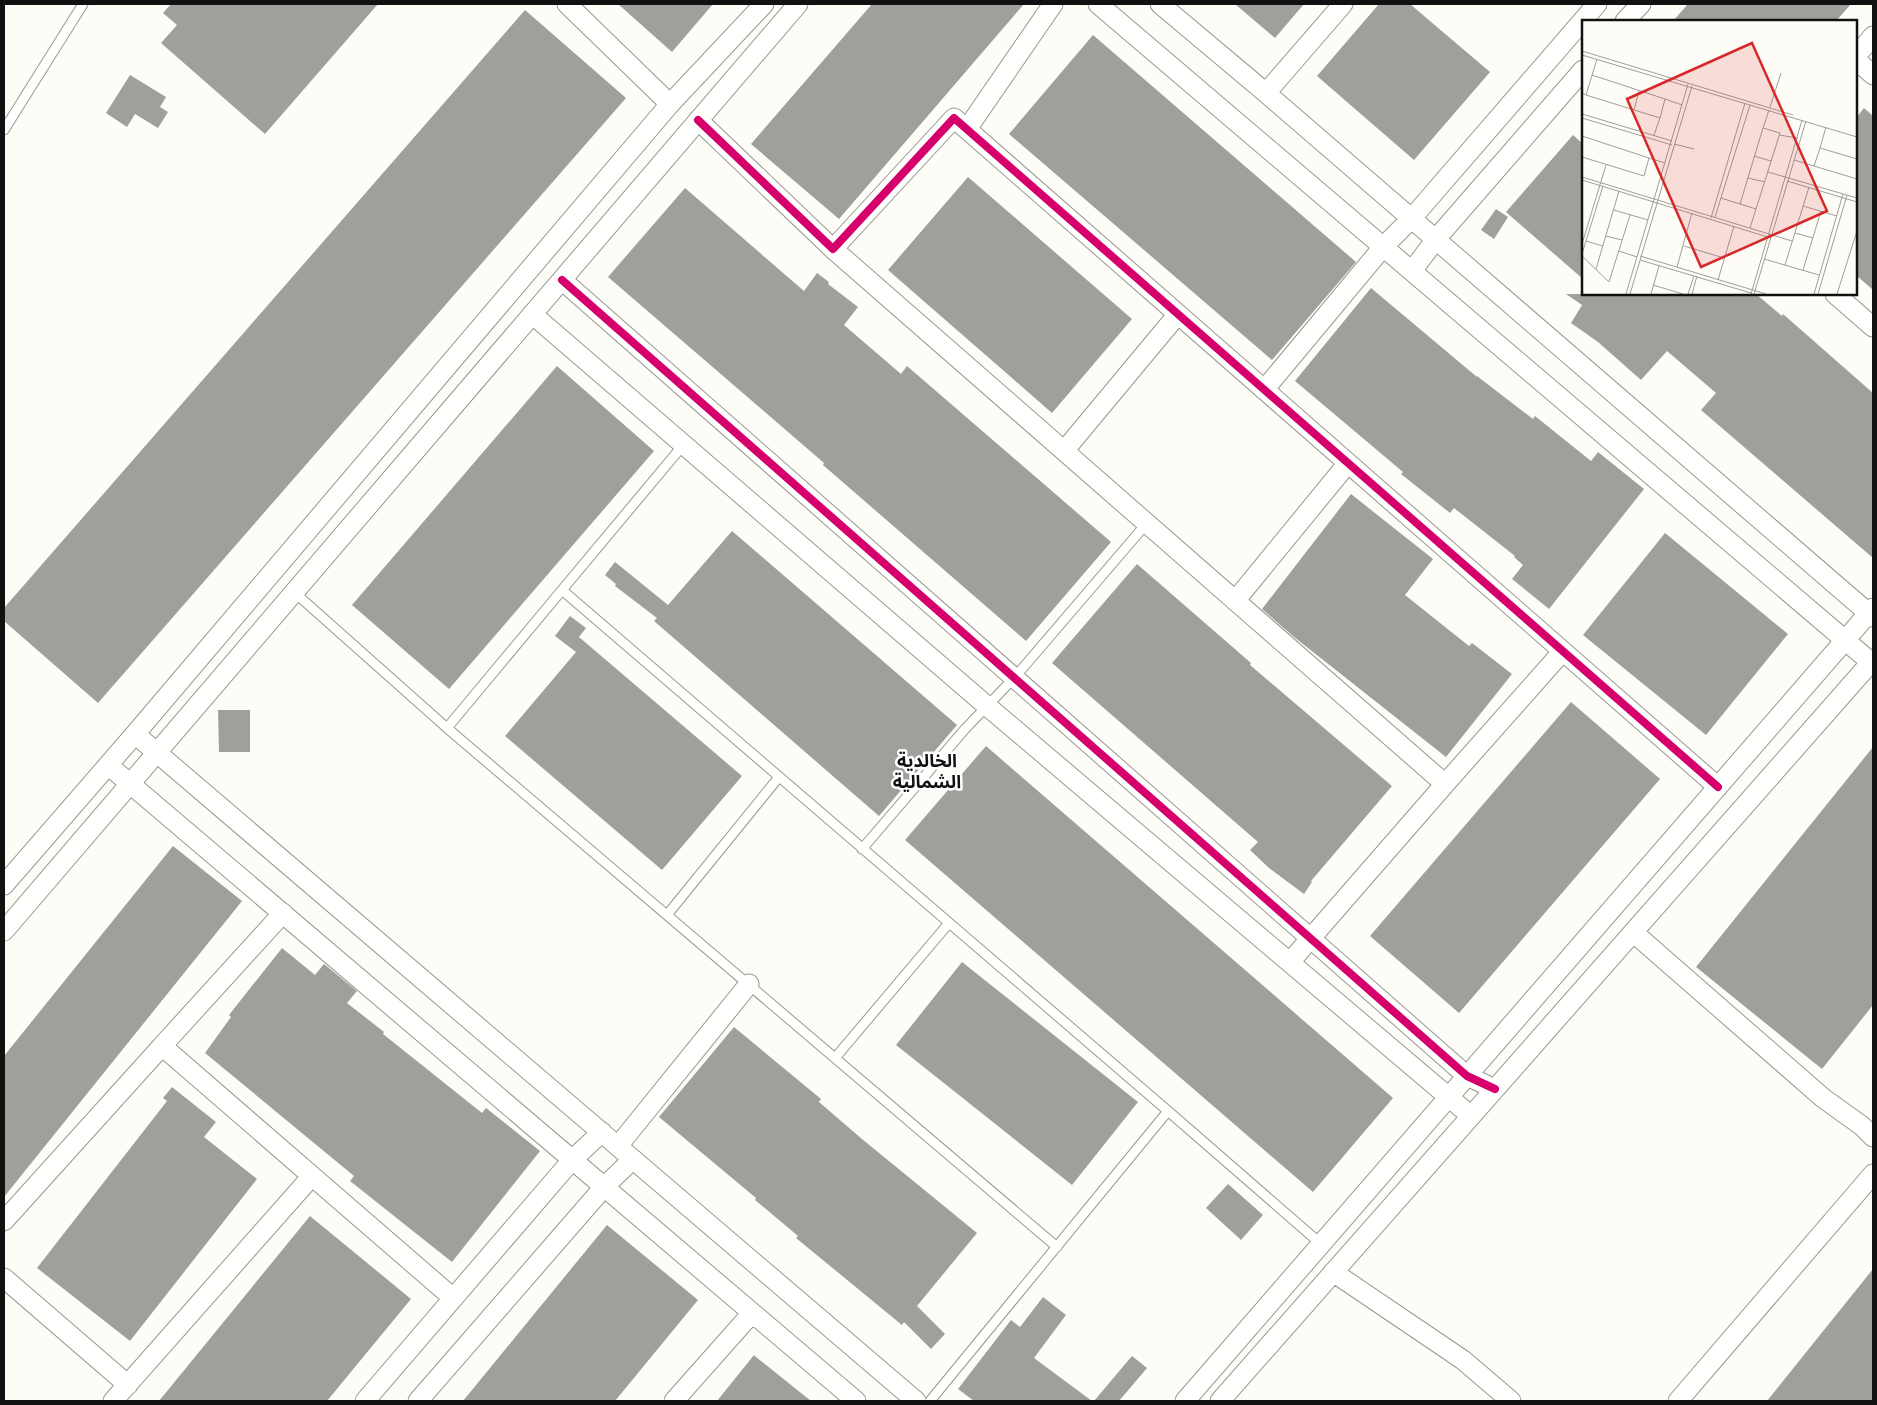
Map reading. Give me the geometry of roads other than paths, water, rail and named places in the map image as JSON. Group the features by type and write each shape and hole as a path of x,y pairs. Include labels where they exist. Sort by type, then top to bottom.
{"street":[{"path":"567,4 670,104"},
{"path":"4,885 135,734 670,104 764,4"},
{"path":"4,931 798,4"},
{"path":"967,129 1053,4"},
{"path":"1098,4 1872,662 1220,1401"},
{"path":"1160,4 1872,613 1845,640 1185,1401"},
{"path":"1266,93 1343,4"},
{"path":"1583,20 1597,4"},
{"path":"1626,20 1641,4"},
{"path":"1264,390 1383,247 1412,218 1582,21"},
{"path":"1857,57 1873,36"},
{"path":"1857,59 1873,75"},
{"path":"1412,272 1436,239 1582,72"},
{"path":"833,249 954,118 1718,786"},
{"path":"698,120 833,249 1445,784"},
{"path":"562,280 1467,1076 1495,1089"},
{"path":"1837,295 1873,327"},
{"path":"532,314 987,706 1471,1116"},
{"path":"1064,451 1178,314"},
{"path":"1236,601 1348,463"},
{"path":"1290,962 1563,651"},
{"path":"135,734 916,1401"},
{"path":"108,765 856,1401"},
{"path":"4,1220 283,913"},
{"path":"1634,933 1823,1098 1862,1126 1873,1137"},
{"path":"618,1146 749,984"},
{"path":"162,1046 453,1298"},
{"path":"365,1401 572,1160 602,1132"},
{"path":"418,1401 604,1187 633,1159"},
{"path":"1678,1401 1873,1174"},
{"path":"113,1401 312,1176"},
{"path":"1333,1272 1463,1360 1512,1401"},
{"path":"4,1278 128,1384"},
{"path":"674,1401 752,1313"}],"lane":[{"path":"4,130 83,4"},
{"path":"448,728 684,444"},
{"path":"862,849 987,706 1015,677 1147,523"},
{"path":"562,590 1322,1244"},
{"path":"294,592 448,728 1057,1246"},
{"path":"667,915 779,777"},
{"path":"835,1058 949,923"},
{"path":"930,1401 1168,1111"}],"district":[{"name":"الخالدية الشمالية","path":"927,771"}]}
